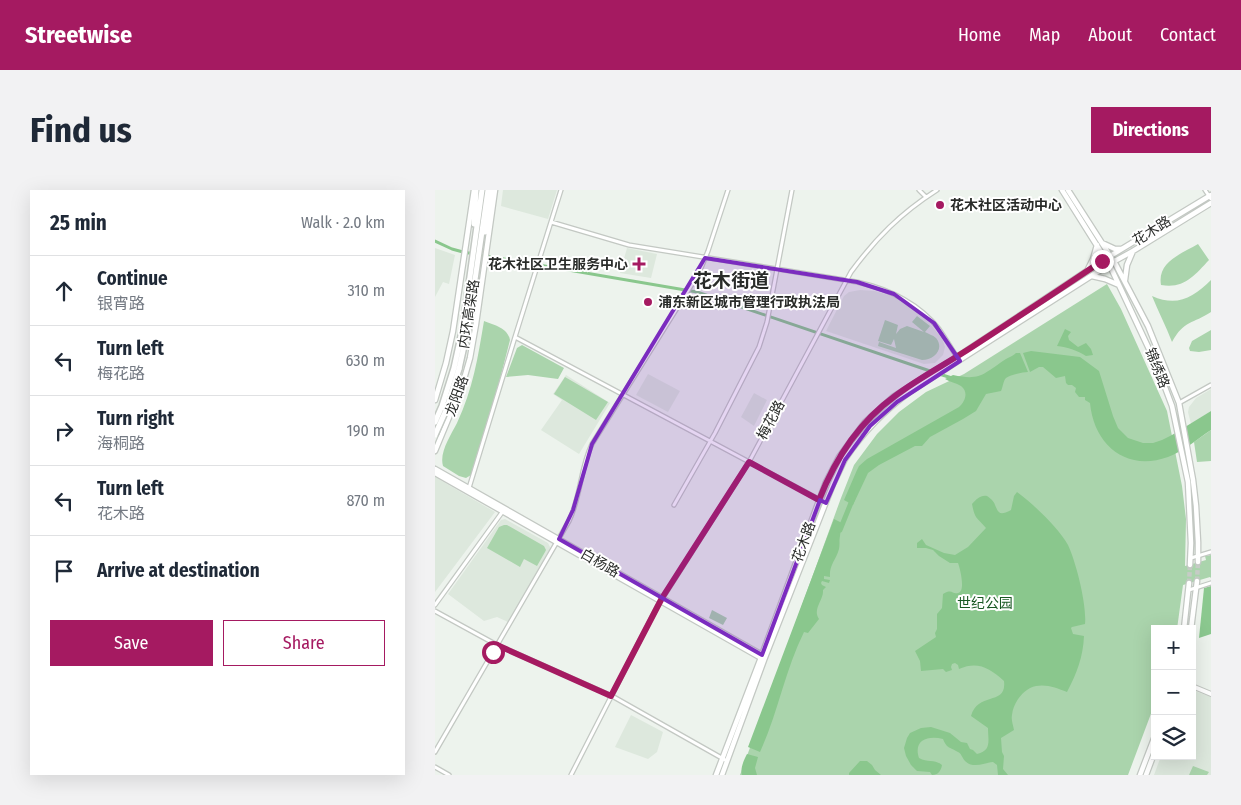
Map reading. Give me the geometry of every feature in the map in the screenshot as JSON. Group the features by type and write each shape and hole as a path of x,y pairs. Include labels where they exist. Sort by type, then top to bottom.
{"highway":[{"path":"475,190 477,248"},
{"name":"内环高架路","path":"477,248 483,190"},
{"name":"内环高架路","path":"435,422 457,368 473,260 488,190"},
{"path":"477,248 494,190"},
{"name":"内环高架路","path":"435,435 447,408 468,328 476,271 473,260"}],"main road":[{"name":"锦绣路","path":"1062,190 1099,243"},
{"name":"锦绣路","path":"1068,190 1111,263 1125,281 1160,352 1179,403 1196,506 1199,542 1198,562"},
{"name":"花木路","path":"721,775 725,759 826,482 839,457 865,422 893,397 944,370 1087,271 1210,197"},
{"name":"花木路","path":"763,657 833,484 845,460 870,426 938,369 959,359 1111,263 1211,203"},
{"path":"1087,271 1099,243 1115,249 1122,249"},
{"name":"龙阳路","path":"435,400 477,248"},
{"name":"龙阳路","path":"435,451 467,369 485,262 477,248"},
{"path":"1125,281 1127,265 1133,251"},
{"name":"锦绣路","path":"1111,263 1119,285 1157,366 1171,406 1188,482 1191,543 1190,565"},
{"path":"1092,276 1105,278 1119,285"},
{"name":"白杨路","path":"435,469 503,511 558,540"},
{"name":"白杨路","path":"435,473 558,540 763,657"},
{"path":"1192,625 1197,580"},
{"path":"1185,625 1189,583"},
{"path":"1140,775 1151,746"},
{"name":"花木路","path":"716,775 725,759"},
{"path":"1146,775 1152,760"}],"street":[{"path":"468,490 561,190"},
{"path":"435,752 558,540 578,496 582,471 589,450 690,287 705,258 727,190"},
{"path":"674,505 757,352 767,322 792,190"},
{"path":"919,190 926,197"},
{"name":"梅花路","path":"571,775 661,599 749,462 846,281 861,258 878,238 905,212 937,190"},
{"path":"1205,190 1210,197"},
{"path":"551,222 622,244 864,284 887,290 924,313 944,335 959,359"},
{"path":"515,337 826,503"},
{"path":"1179,403 1211,385"},
{"path":"435,605 503,511"},
{"path":"1191,558 1211,552"},
{"path":"1189,590 1211,583"},
{"path":"435,611 497,645 611,696 725,759"},
{"path":"1196,688 1211,694"},
{"path":"435,768 449,775"}],"highlighted area":[{"path":"705,258 857,282 894,294 934,323 960,361 897,402 870,426 845,460 826,503 820,500 762,655 559,539 573,510 592,444"}],"shaded area":[{"path":"503,190 557,190 548,219 501,206"},
{"path":"435,248 455,255 449,284 443,282 435,297"},
{"name":"花木社区卫生服务中心","path":"627,248 657,254 651,278 620,273"},
{"path":"860,290 875,291 896,298 924,317 942,338 945,347 943,355 935,363 924,364 826,331 844,296 849,292"},
{"path":"1065,329 1071,332 1068,336 1069,340 1078,347 1086,343 1093,355 1086,356 1080,352 1057,346"},
{"path":"1031,351 1080,357 1099,371 1118,428 1128,438 1143,443 1153,443 1172,435 1211,411 1211,430 1168,457 1153,461 1139,461 1126,458 1105,442 1093,418 1090,403 1085,400 1085,397 1079,397 1075,392 1076,388 1066,383 1065,376 1056,378 1043,367 1030,372 1023,353"},
{"path":"1016,353 1020,353 1028,372 1006,378 1001,391 986,394 976,411 930,437 922,446 915,446 868,473 853,505 844,500 859,466 867,459 961,405 965,397 965,391 959,385 945,379 953,375 976,377"},
{"path":"648,374 680,391 668,412 636,395"},
{"path":"566,375 610,403 579,454 541,430 562,400 553,394"},
{"path":"1211,389 1211,411 1191,424 1188,412 1189,407 1196,398"},
{"path":"754,393 767,400 754,426 741,417"},
{"path":"435,477 495,512 435,592"},
{"path":"1017,492 1052,523 1068,545 1074,562 1083,595 1085,616 1085,624 1071,628 1073,634 1084,636 1077,671 1067,692 1048,686 1036,686 1023,693 1017,701 1012,717 1014,730 1001,738 1004,756 1003,769 1008,775 998,775 997,765 993,762 971,765 959,753 947,746 943,739 937,738 923,740 918,747 918,752 919,758 942,765 940,771 932,775 930,772 917,771 911,765 904,748 910,733 921,728 931,727 950,733 961,742 967,743 970,749 977,754 982,753 987,748 988,728 971,716 975,708 980,704 1001,694 1004,689 1004,681 983,667 972,666 959,669 955,663 952,664 952,670 946,672 943,669 921,671 920,661 915,651 936,637 937,614 942,608 943,594 960,592 962,584 958,563 950,563 933,550 917,548 917,543 922,539 926,545 944,553 955,555 968,547 986,528 975,516 972,504 980,497 987,496 993,501 999,512 1005,513 1011,510 1014,496"},
{"path":"505,519 548,543 550,550 508,622 497,617 484,621 448,594 501,520"},
{"path":"834,519 844,524 840,533 838,553 832,566 830,577 824,576 824,579 830,580 829,583 822,581 821,583 826,587 823,590 817,608 819,619 808,633 804,632 797,646 760,752 748,747"},
{"path":"1211,586 1211,634 1199,638 1204,588"},
{"path":"1196,691 1211,697 1211,775 1154,775 1160,760 1196,760"},
{"path":"631,715 663,732 657,752 648,759 615,747"},
{"path":"747,754 758,757 755,768 757,775 742,775 742,767"},
{"path":"860,761 867,761 881,775 849,775"}],"green space":[{"path":"1198,244 1209,260 1188,280 1176,285 1161,285 1161,277 1166,265 1178,255"},
{"path":"1211,280 1211,312 1185,326 1172,342 1152,296 1169,301 1177,301 1198,292"},
{"name":"世纪公园","path":"1107,284 1121,309 1167,411 1182,486 1186,519 1185,566 1206,560 1205,556 1211,555 1211,578 1183,585 1178,625 1151,625 1151,714 1128,775 740,775 854,465 877,434 899,412 926,392 964,374"},
{"path":"917,316 930,326 925,332 935,337 938,342 939,350 934,356 922,360 878,346 879,342 896,348 894,339 891,345 878,341 885,320 898,325 896,334 900,329 907,326 924,332 912,322"},
{"path":"484,321 504,330 510,340 471,475 466,478 443,466 442,461 446,444 463,410 471,385"},
{"path":"1211,330 1211,350 1190,351 1189,348 1192,341"},
{"path":"522,345 564,368 558,379 528,375 506,377 517,348"},
{"path":"565,377 608,402 596,420 554,394"},
{"path":"1211,430 1211,461 1197,462 1194,442"},
{"path":"504,525 544,546 546,550 537,566 524,559 520,567 487,548 499,527"},
{"path":"712,610 727,618 723,625 709,618"},
{"path":"1193,766 1209,772 1207,775 1189,775"}],"waterway":[{"path":"435,241 463,252 697,292 933,372"},
{"path":"939,374 952,378"},
{"path":"840,530 853,498"}],"tunnel":[{"path":"1197,581 1198,562"},
{"path":"1189,583 1190,565"}],"place":[{"name":"花木社区活动中心","path":"940,205"},
{"name":"花木社区卫生服务中心","path":"639,264"},
{"name":"浦东新区城市管理行政执法局","path":"648,302"}],"district":[{"name":"花木街道","path":"731,280"}],"route":[{"path":"493,652 497,645 611,696 662,598 749,462 819,500 839,457 865,422 893,397 1102,261"}]}
